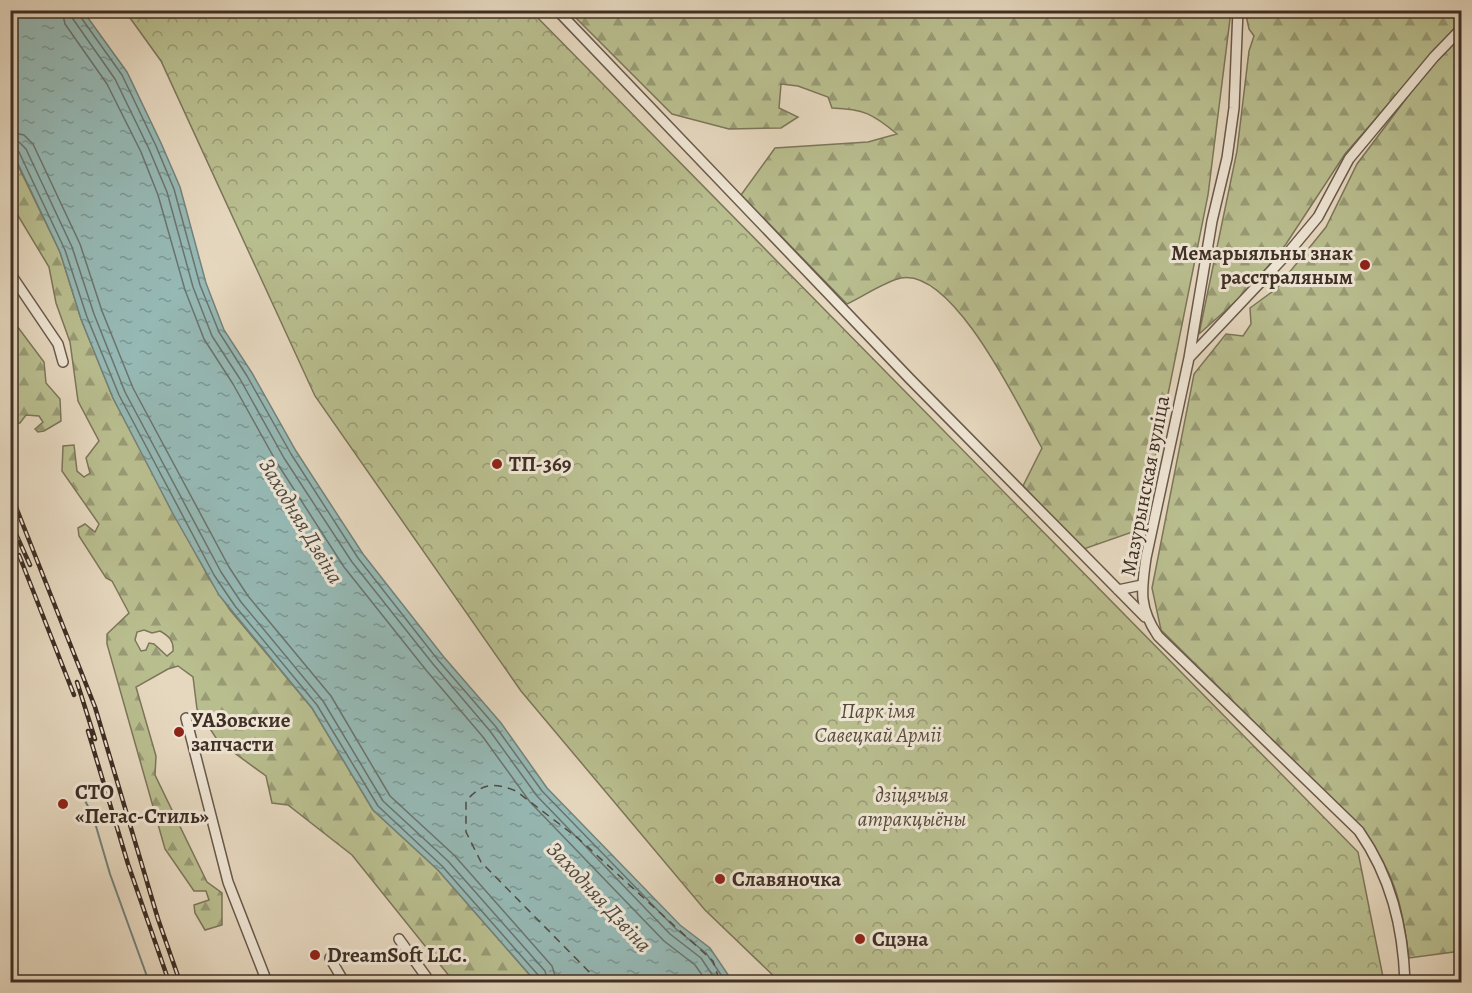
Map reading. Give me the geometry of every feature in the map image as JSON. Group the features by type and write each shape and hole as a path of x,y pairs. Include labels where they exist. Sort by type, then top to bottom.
{"street":[{"path":"557,10 910,379 1145,617 1158,636 1359,831 1377,857 1397,909 1405,982"},
{"name":"Мазурынская вуліца","path":"1145,617 1142,585 1189,358 1212,221 1227,158 1234,108 1238,10"},
{"path":"1189,358 1303,235 1317,217 1349,159 1461,28"},
{"path":"10,273 58,344 63,362"},
{"path":"1118,590 1142,585"},
{"path":"186,718 228,882 267,982"},
{"path":"399,939 430,982"},
{"path":"330,958 344,982"}],"green space":[{"name":"Парк імя Савецкай Арміі","path":"125,11 531,11 1358,852 1384,982 780,982 705,910 521,691 315,396 161,61"},
{"path":"569,11 1231,11 1208,195 1141,529 1081,550 1023,486 1042,448 1002,374 963,317 942,295 921,281 901,278 847,304 741,195 775,148 868,142 897,134 868,114 832,108 828,97 798,86 781,84 779,108 798,117 781,128 729,129 672,114"},
{"path":"1245,11 1461,11 1462,24 1431,55 1345,154 1286,244 1250,289 1199,334 1237,151 1249,51 1254,36 1249,29"},
{"path":"1461,32 1461,40 1455,47 1462,53 1461,951 1409,958 1395,889 1373,844 1361,828 1161,630 1152,588 1194,374 1226,334 1243,336 1251,324 1250,308 1276,289 1326,227 1357,164 1436,59"},
{"path":"10,149 60,252 81,319 113,398 209,578 230,610 312,708 373,810 438,870 536,982 454,982 352,855 288,805 272,803 266,776 218,741 197,709 193,677 178,666 136,687 156,756 155,775 207,882 222,893 222,925 205,930 195,913 194,905 209,900 206,891 194,891 165,849 107,644 107,634 129,613 112,581 106,578 79,536 78,528 85,524 95,532 99,524 62,471 63,446 74,445 77,471 84,477 90,473 86,458 99,441 78,401 70,342 56,303 49,267 11,204","holes":["144,630 152,633 160,631 166,635 172,642 173,651 167,656 154,644 149,643 146,650 141,651 135,640 137,632"]},
{"path":"11,318 44,362 46,383 60,399 61,421 44,431 38,432 35,429 43,422 39,416 26,415 20,423 11,423"}],"water":[{"name":"Заходняя Дзвіна","path":"10,11 83,11 127,72 161,143 180,187 206,283 224,330 252,373 296,451 363,554 443,656 501,723 547,788 680,925 710,948 733,982 536,982 438,870 373,810 312,708 219,595 172,512 113,398 81,319 60,252 11,149"}],"waterway":[{"path":"80,791 93,816 110,874 149,982"}],"ferry route":[{"path":"599,982 481,862 466,832 466,801 477,791 495,785 516,791 579,839 713,961 720,982"}],"railway":[{"path":"10,492 95,707 158,919 180,982"},
{"path":"10,521 30,565"},
{"path":"19,555 74,695"},
{"path":"77,682 95,739"},
{"path":"88,731 128,864 169,982"}],"place":[{"name":"Мемарыяльны знак расстраляным","path":"1365,265"},
{"name":"ТП-369","path":"497,464"},
{"name":"УАЗовские запчасти","path":"179,732"},
{"name":"СТО «Пегас-Стиль»","path":"63,804"},
{"name":"Славяночка","path":"720,879"},
{"name":"Сцэна","path":"860,939"},
{"name":"DreamSoft LLC.","path":"315,955"}],"park label":[{"name":"дзіцячыя атракцыёны","path":"912,807"}]}
